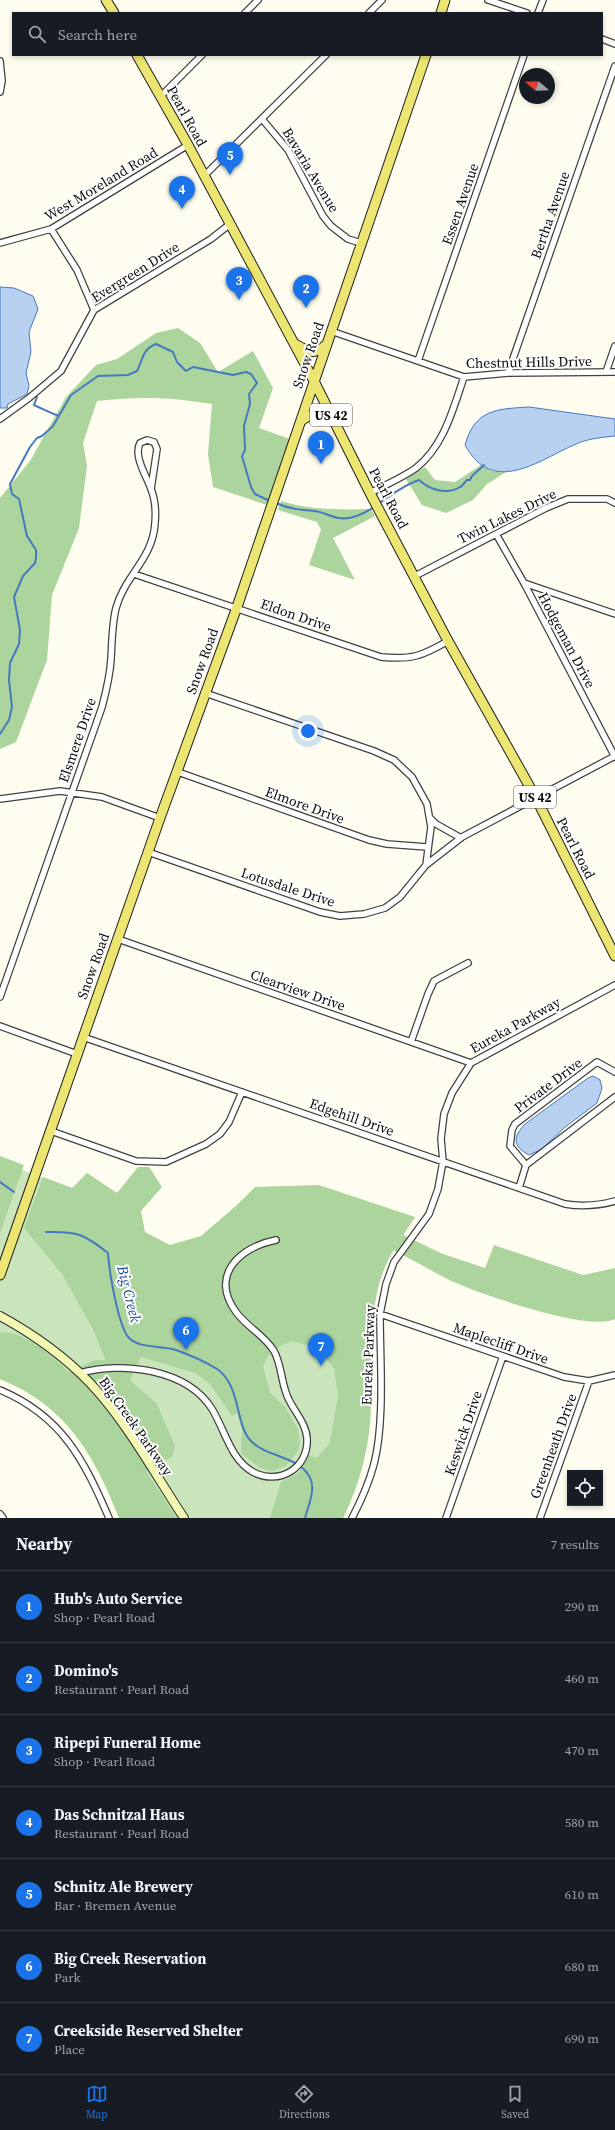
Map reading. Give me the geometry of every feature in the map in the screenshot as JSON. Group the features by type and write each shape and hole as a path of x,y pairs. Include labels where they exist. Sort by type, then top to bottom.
{"main road":[{"path":"106,0 113,12"},
{"path":"441,12 445,0"},
{"name":"Pearl Road","path":"138,56 188,145 294,343 370,493 448,641 536,798 615,956"},
{"name":"Snow Road","path":"0,1275 160,818 237,607 426,56"},
{"path":"294,343 310,352 320,350 327,344"},
{"path":"301,421 306,417 315,414 323,415 335,423"}],"street":[{"path":"246,12 258,0"},
{"path":"370,12 382,0"},
{"path":"488,0 524,12"},
{"path":"538,12 543,0"},
{"path":"603,39 615,44"},
{"path":"160,96 201,56"},
{"path":"204,176 325,56"},
{"name":"Essen Avenue","path":"418,361 524,56"},
{"path":"0,61 2,81 0,92"},
{"name":"Bertha Avenue","path":"508,373 615,66"},
{"name":"Bavaria Avenue","path":"262,119 288,150 326,220 342,235 361,243"},
{"name":"West Moreland Road","path":"0,243 51,229 188,145"},
{"name":"Evergreen Drive","path":"0,419 62,371 94,310 211,239 230,224"},
{"path":"51,229 77,270 94,310"},
{"name":"Chestnut Hills Drive","path":"331,331 464,377 508,373 615,372"},
{"path":"606,372 615,346"},
{"path":"370,493 416,468 432,452 447,427 464,377"},
{"name":"Elsmere Drive","path":"0,996 105,694 116,607 124,589 148,552 154,532 155,511 151,489 138,452 140,443 147,440 154,442 158,449 151,489"},
{"name":"Twin Lakes Drive","path":"415,576 568,499 607,499 615,503"},
{"name":"Hodgeman Drive","path":"496,534 524,583 615,757"},
{"name":"Eldon Drive","path":"134,574 237,607 381,657 399,659 422,656 448,641"},
{"path":"524,583 615,614"},
{"path":"205,693 374,751 394,760 412,777 427,804 431,827 426,865"},
{"name":"Lotusdale Drive","path":"148,852 320,912 340,916 364,914 385,908 400,897 426,865 461,838 615,757"},
{"name":"Elmore Drive","path":"178,772 369,840 394,845 428,847"},
{"path":"0,799 60,791 72,792 102,798 160,818"},
{"path":"430,818 436,824 461,838"},
{"name":"Clearview Drive","path":"118,939 471,1063"},
{"path":"411,1042 434,981 468,963"},
{"name":"Eureka Parkway","path":"352,1518 362,1500 374,1464 378,1434 380,1396 380,1314 386,1284 394,1262 429,1214 438,1189 443,1161 441,1139 444,1114 452,1093 471,1063 615,984"},
{"path":"0,1026 77,1054"},
{"name":"Edgehill Drive","path":"83,1037 565,1204 582,1207 600,1205 615,1201"},
{"name":"Private Drive","path":"526,1165 510,1146 512,1130 515,1124 597,1062 615,1072"},
{"path":"51,1131 136,1161 166,1162 206,1144 220,1134 229,1122 242,1092"},
{"path":"519,1188 526,1165 615,1097"},
{"path":"80,1373 100,1369 132,1369 159,1374 176,1380 192,1389 209,1405 233,1450 244,1465 255,1473 268,1476 279,1476 293,1471 300,1463 306,1452 306,1431 285,1392 276,1355 266,1342 236,1312 228,1294 227,1276 236,1259 250,1247 276,1240"},
{"name":"Maplecliff Drive","path":"380,1314 564,1377 589,1382 615,1375"},
{"name":"Big Creek Parkway","path":"0,1316 48,1346 80,1373 103,1398 184,1518"},
{"name":"Keswick Drive","path":"446,1518 503,1356"},
{"name":"Greenheath Drive","path":"540,1518 589,1382"},
{"path":"0,1390 38,1412 70,1443 92,1478 109,1518"},
{"path":"0,1514 3,1518"}],"green space":[{"path":"178,328 200,343 218,372 253,351 273,388 259,428 290,439 267,505 213,487 208,454 212,404 155,398 127,398 97,401 83,443 87,466 79,528 52,595 47,660 16,742 0,749 0,498 30,461 66,397 96,365 117,359 156,333"},
{"path":"481,465 492,471 506,472 487,484 473,500 446,513 422,505 406,479 425,467 435,480 455,482"},
{"path":"281,501 325,509 371,509 375,516 333,538 355,580 309,565 321,530 317,522 278,510"},
{"path":"0,1156 24,1165 0,1233"},
{"path":"0,1162 83,1192 172,1277 415,1217 383,1271 376,1292 371,1321 371,1390 366,1446 357,1482 343,1518 119,1518 100,1474 75,1435 60,1418 43,1403 23,1390 0,1379"},
{"path":"138,1167 149,1167 162,1187 141,1211 145,1232 170,1245 201,1236 237,1205 255,1187 319,1185 415,1217 403,1235 443,1254 485,1268 494,1245 583,1275 615,1268 615,1319 602,1322 583,1321 536,1310 489,1296 456,1283 393,1250 384,1269 378,1288 375,1307 369,1436 359,1478 343,1518 270,1518 281,1482 299,1473 308,1455 317,1458 330,1443 338,1396 334,1368 316,1347 291,1341 271,1351 263,1366 270,1392 285,1407 298,1429 300,1444 296,1454 286,1466 272,1471 260,1468 241,1453 242,1430 237,1413 232,1416 210,1384 195,1373 141,1357 130,1380 157,1404 175,1446 172,1457 146,1471 177,1518 119,1518 100,1474 75,1435 60,1418 43,1403 23,1390 0,1379 0,1333 18,1335 27,1339 47,1352 69,1372 95,1360 105,1360 94,1331 62,1274 24,1228 43,1177 72,1188 87,1173 117,1193"}],"water":[{"path":"0,287 14,288 33,296 38,309 29,332 31,352 26,373 29,386 27,394 8,404 7,408 0,408"},
{"path":"529,407 615,419 615,436 595,438 580,442 532,465 517,470 503,472 489,469 476,461 465,445 469,433 475,424 481,418 497,410"},
{"path":"593,1076 600,1080 602,1088 597,1103 564,1128 542,1149 529,1155 523,1152 517,1145 516,1141 518,1133 525,1124 588,1078"}],"waterway":[{"path":"0,734 9,720 12,707 9,680 10,663 19,644 20,630 14,597 23,576 35,563 36,558 36,550 27,536 19,499 12,494 10,484 30,447 37,438 42,436 53,426 71,395 98,376 128,375 137,371 145,352 151,346 156,344 173,352 177,362 186,371 193,367 233,375 246,372 251,374 257,383 249,394 250,404 244,426 245,450 242,456 251,487 255,494 270,501"},
{"path":"37,397 34,405 59,416"},
{"path":"378,504 403,487 419,480 423,484 433,489 450,491 462,486 467,480 470,480 472,476 484,465"},
{"path":"276,503 290,508 344,518 358,516 374,507"},
{"name":"Big Creek","path":"0,1182 14,1192"},
{"name":"Big Creek","path":"46,1232 65,1232 80,1235 108,1253 112,1284 118,1310 121,1322 129,1338 139,1344 176,1350 212,1366 225,1376 234,1395 242,1425 251,1441 258,1447 300,1466 311,1480 312,1494 305,1518"}],"place":[{"name":"Schnitz Ale Brewery","path":"230,175"},
{"name":"Das Schnitzal Haus","path":"182,209"},
{"name":"Ripepi Funeral Home","path":"239,300"},
{"name":"Domino's","path":"306,308"},
{"name":"Hub's Auto Service","path":"321,464"},
{"name":"Big Creek Reservation","path":"186,1350"},
{"name":"Creekside Reserved Shelter","path":"321,1366"}]}
